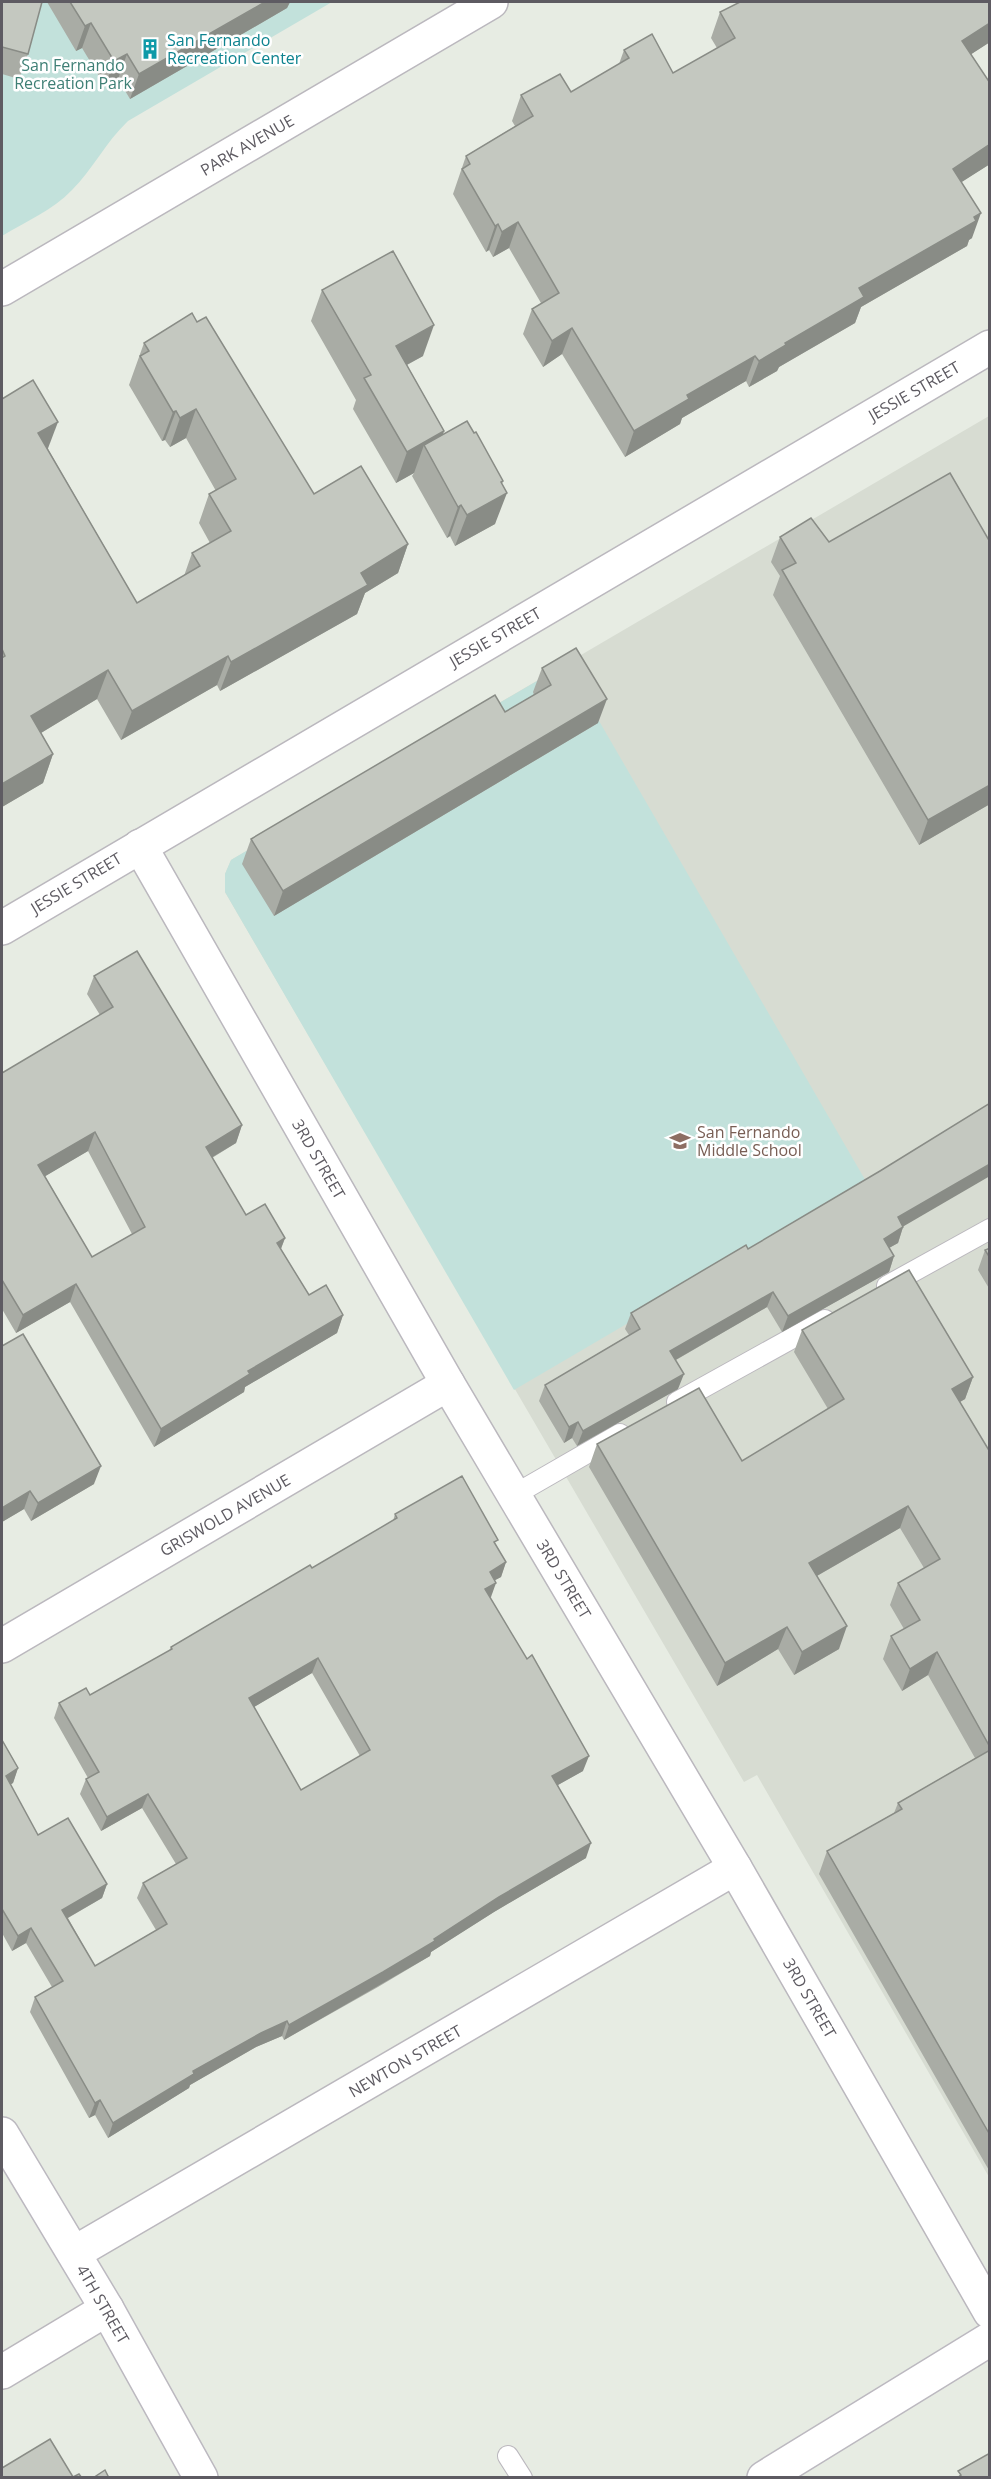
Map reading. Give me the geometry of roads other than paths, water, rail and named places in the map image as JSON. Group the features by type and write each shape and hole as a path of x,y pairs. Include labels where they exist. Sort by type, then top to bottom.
{"street":[{"name":"PARK AVENUE","path":"2,289 491,2"},
{"name":"JESSIE STREET","path":"2,928 990,347"},
{"name":"3RD STREET","path":"140,846 448,1384 735,1868 990,2312"},
{"name":"GRISWOLD AVENUE","path":"2,1646 448,1384"},
{"name":"NEWTON STREET","path":"74,2253 735,1868"},
{"name":"4TH STREET","path":"2,2134 107,2309 201,2478"},
{"path":"2,2372 107,2309"},
{"path":"764,2478 990,2339"}],"lane":[{"path":"866,1297 990,1229"},
{"path":"661,1411 846,1308"},
{"path":"514,1495 641,1423"},
{"path":"508,2456 522,2478"}],"place":[{"name":"San Fernando Recreation Center","path":"150,49"},
{"name":"San Fernando Middle School","path":"680,1141"}],"park label":[{"name":"San Fernando Recreation Park","path":"73,74"}]}
